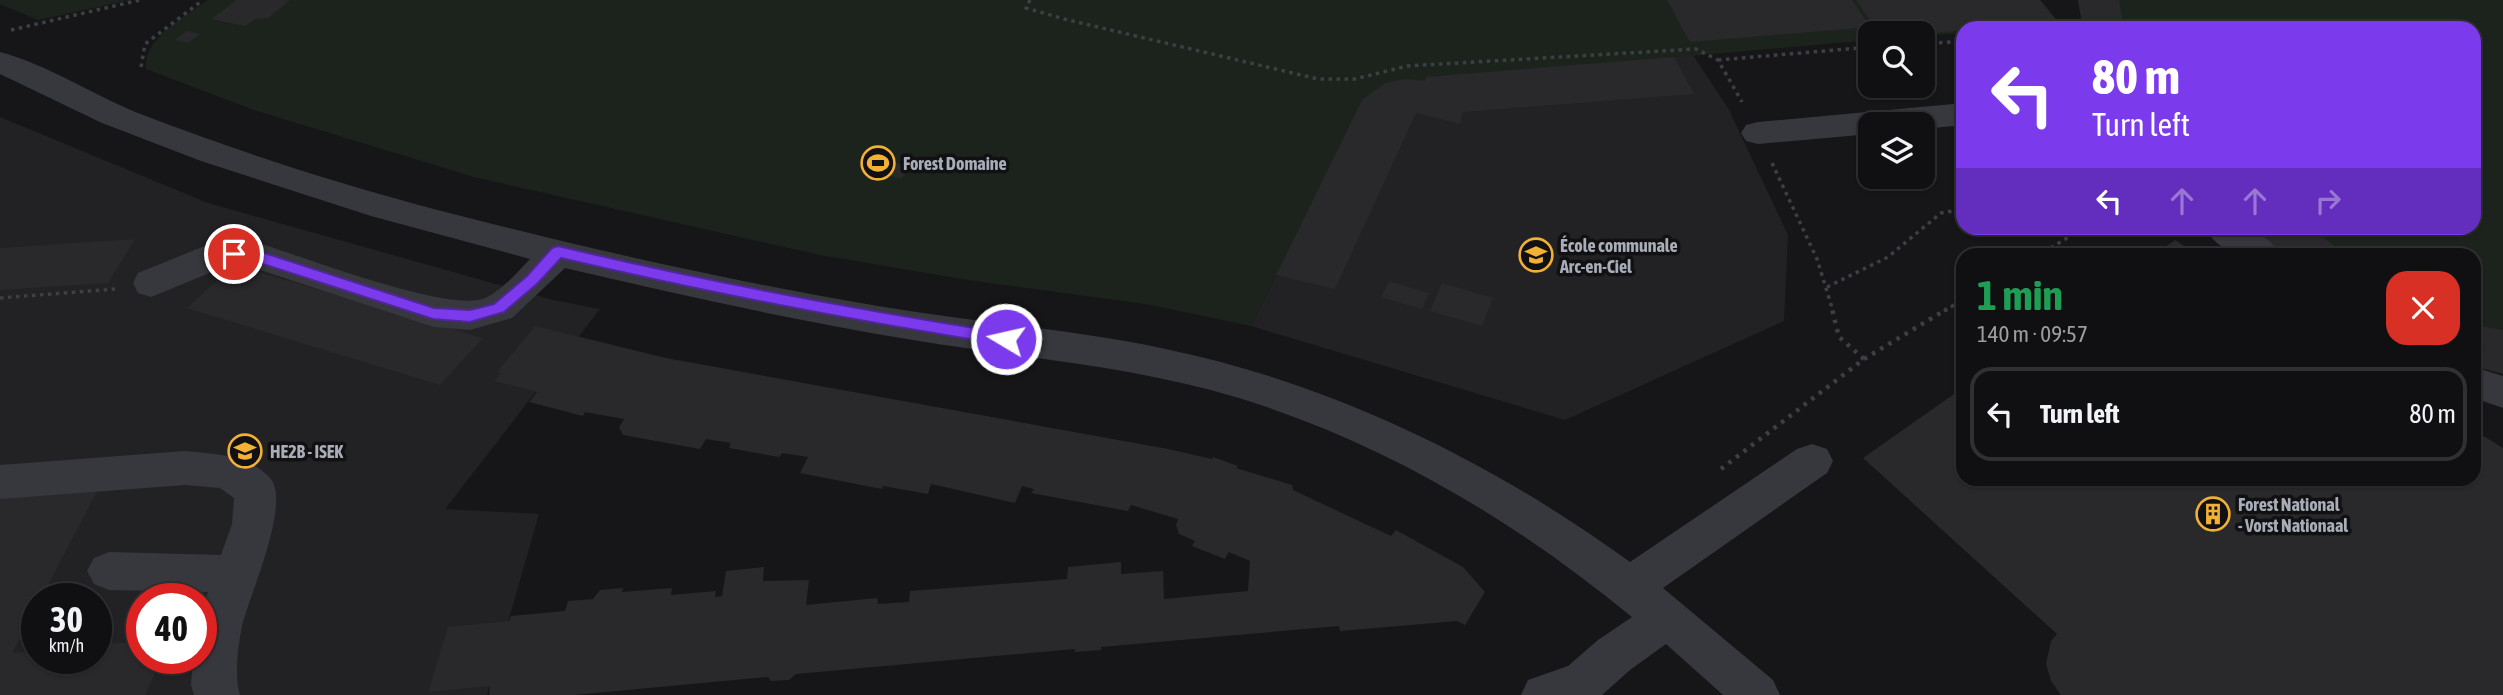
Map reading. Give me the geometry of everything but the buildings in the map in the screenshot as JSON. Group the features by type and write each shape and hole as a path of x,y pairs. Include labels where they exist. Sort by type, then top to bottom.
{"street":[{"path":"1,47 126,121 338,193 558,252 684,282 824,310 1156,362 1242,383 1375,432 1484,485 1553,530 1629,587 1757,695"},
{"path":"1758,133 1956,115"},
{"path":"2233,235 2252,248"},
{"path":"151,283 220,254 249,254 433,313 470,316 499,308 532,280 558,252"},
{"path":"2481,384 2503,392"},
{"path":"1629,587 1812,461"},
{"path":"0,482 185,468 229,472 255,490 253,524 219,628 214,685 217,695"},
{"path":"109,571 235,574"},
{"path":"1545,695 1582,683 1614,655 1667,618"}],"path":[{"path":"1,47 125,2 140,0"},
{"path":"141,67 145,44 203,0"},
{"path":"1030,0 1026,8 1064,19 1318,79 1355,79 1407,66 1696,50 1718,60 1858,48"},
{"path":"1935,43 1956,42"},
{"path":"1718,60 1758,133 1827,287 1839,337 1864,359"},
{"path":"1827,287 1888,257 1941,213 1956,210"},
{"path":"2051,248 2072,235"},
{"path":"0,298 135,287 151,283"},
{"path":"1715,474 1864,359 1956,304"}],"shaded area":[{"path":"0,0 130,0 38,20 0,4"},
{"name":"Forest Domaine","path":"208,0 2040,0 2058,21 1956,21 1956,34 1935,35 1935,21 1858,21 1858,41 1385,83 1362,100 1251,326 1146,304 968,280 820,255 474,177 254,110 146,69 151,47 167,29"},
{"path":"2078,0 2503,0 2503,374 2481,368 2481,248 2267,248 2249,235 2481,235 2481,21 2082,21"},
{"name":"École communale Arc-en-Ciel","path":"1693,55 1729,110 1788,235 1784,321 1565,420 1251,326 1362,100 1371,91 1396,80"},
{"name":"HE2B - ISEK","path":"0,117 208,203 553,300 600,309 445,509 539,514 487,695 0,695"}],"place":[{"name":"Forest Domaine","path":"878,163"},
{"name":"École communale Arc-en-Ciel","path":"1536,255"},
{"name":"HE2B - ISEK","path":"245,451"},
{"name":"Forest National - Vorst Nationaal","path":"2213,514"}],"route":[{"path":"234,254 249,254 433,313 470,316 499,308 532,280 558,252 684,282 824,310 1006,339"}]}
